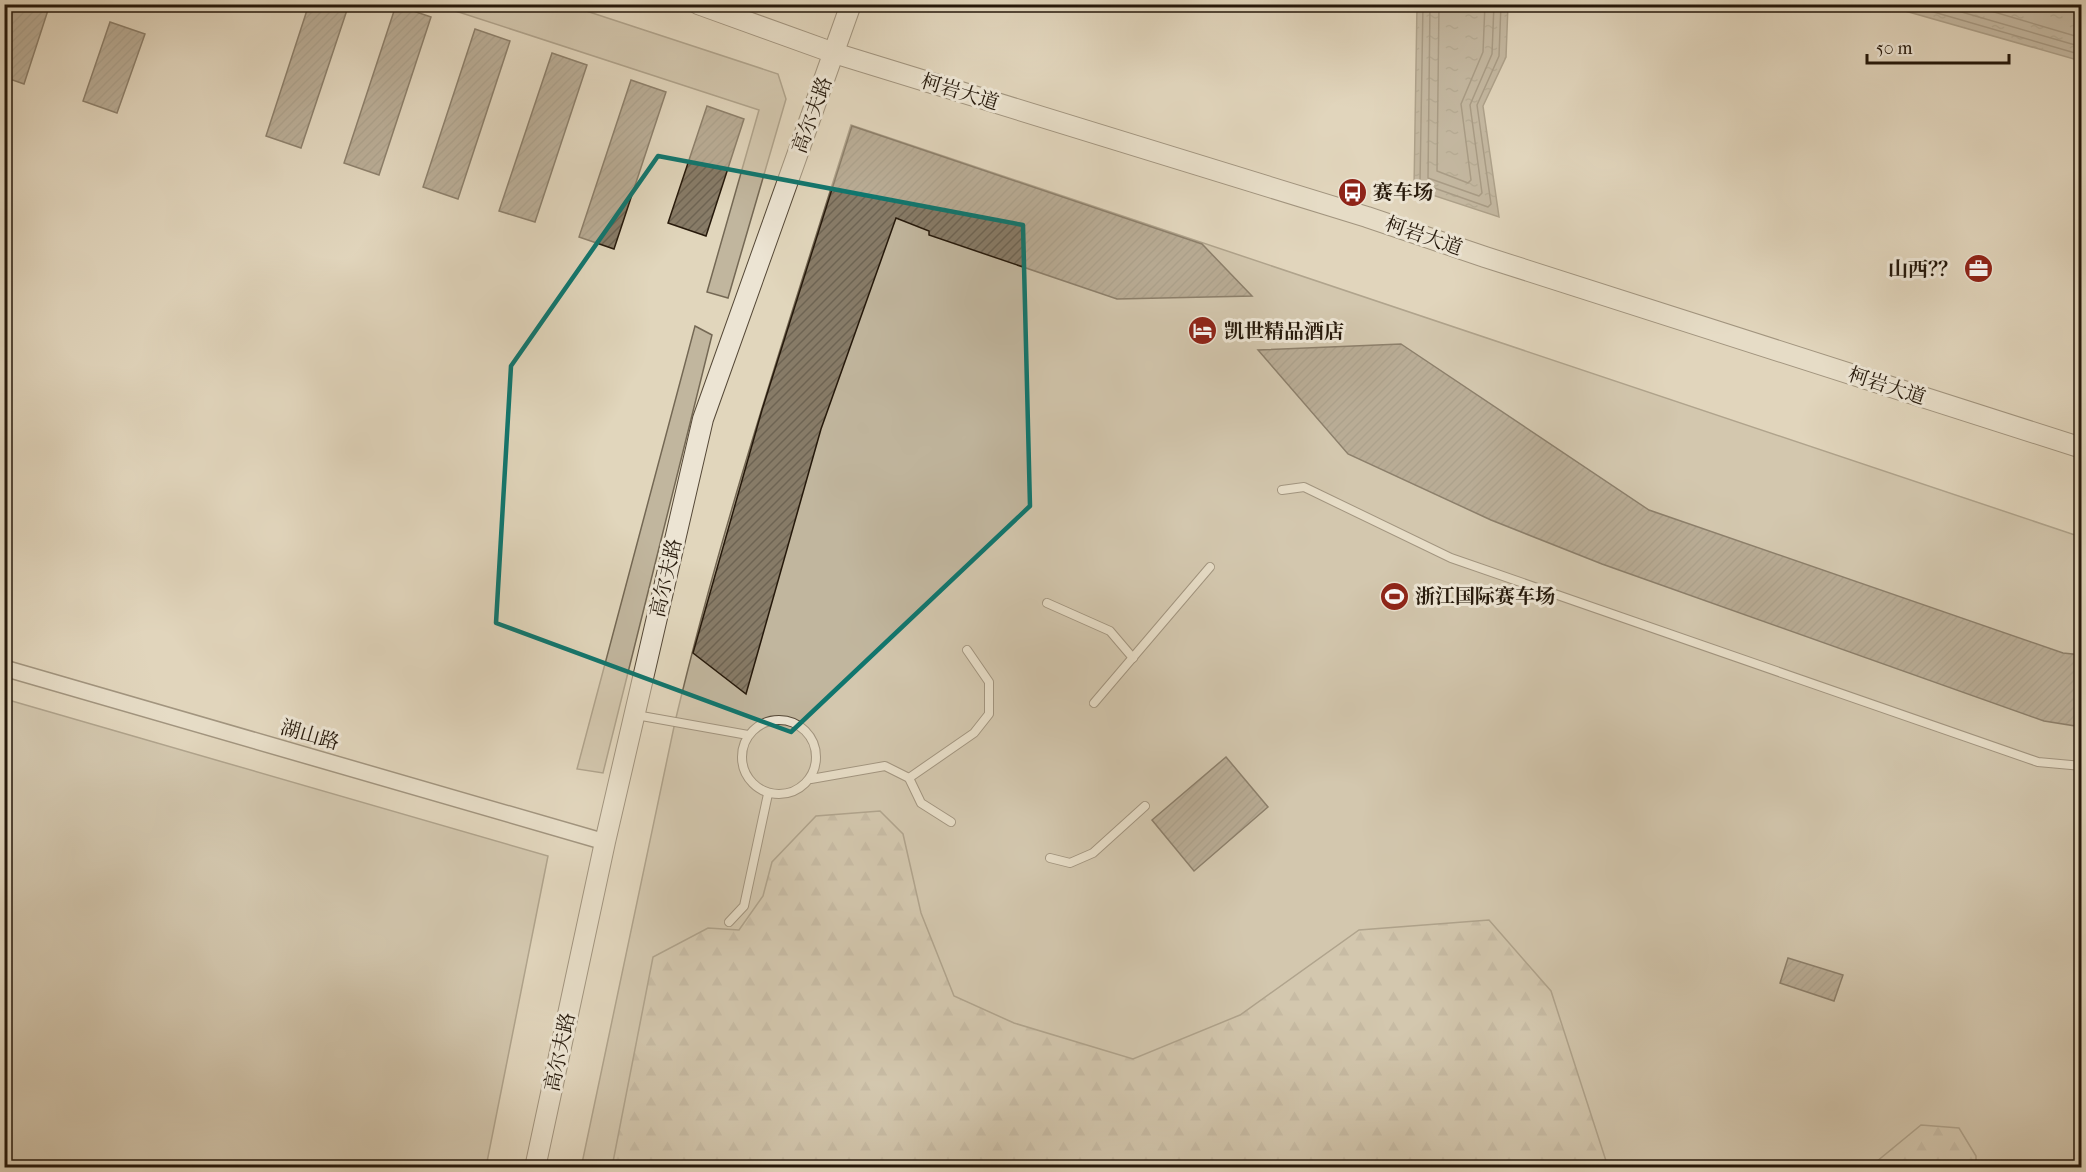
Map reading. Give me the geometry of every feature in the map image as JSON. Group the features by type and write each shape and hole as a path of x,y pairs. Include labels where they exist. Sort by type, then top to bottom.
{"street":[{"name":"柯岩大道","path":"698,4 834,53 1367,217 2082,448"},
{"name":"高尔夫路","path":"535,1167 605,842 703,419 851,4"},
{"name":"湖山路","path":"4,668 605,842"}],"lane":[{"path":"1282,490 1305,487 1451,558 2038,762 2082,766"},
{"path":"1094,703 1210,567"},
{"path":"1047,603 1110,631 1133,658"},
{"path":"909,778 974,733 989,714 990,682 967,650"},
{"path":"634,715 748,735"},
{"path":"811,779 818,756 810,734 797,724 790,720 767,720 748,735 741,758 749,780 768,794 792,793 811,779 885,766 909,778 921,803 951,822"},
{"path":"729,922 744,906 768,794"},
{"path":"1050,858 1070,863 1093,853 1145,806"}],"highlighted area":[{"path":"658,156 1023,225 1030,506 791,732 496,623 511,366"}],"green space":[{"path":"437,5 568,5 778,74 786,99 728,298 707,292 759,110"},
{"name":"浙江国际赛车场","path":"851,125 2081,537 2081,1167 581,1168 675,722 694,646 735,497"},
{"path":"695,326 712,335 603,773 577,769"},
{"path":"5,699 548,856 486,1167 5,1167"},
{"path":"880,811 903,834 921,913 954,996 1014,1023 1133,1059 1240,1015 1359,930 1489,920 1551,991 1608,1167 612,1167 653,957 708,928 739,930 763,896 772,862 816,816"},
{"path":"1921,1125 1959,1128 1976,1156 1976,1167 1870,1167"}],"water":[{"path":"1417,5 1508,5 1506,57 1483,106 1499,217 1414,189"},
{"path":"1884,5 2081,5 2081,61"}],"building":[{"path":"10,4 50,4 24,84 4,77 4,22"},
{"path":"309,4 349,4 301,148 266,136"},
{"path":"396,5 431,17 379,175 344,163"},
{"path":"110,22 145,34 117,113 83,101"},
{"path":"475,29 510,41 458,199 423,187"},
{"path":"552,53 587,65 535,222 499,211"},
{"path":"631,80 666,92 614,249 579,237"},
{"path":"707,106 744,119 706,236 668,223"},
{"path":"852,126 1202,244 1252,296 1117,299 929,235 929,231 896,218 821,429 746,694 693,653 762,410"},
{"path":"1401,344 1649,510 2063,653 2082,655 2082,727 2044,721 1602,564 1491,520 1348,454 1258,350"},
{"path":"1226,757 1268,807 1194,871 1152,820"},
{"path":"1788,958 1843,975 1834,1001 1780,983"}],"place":[{"name":"赛车场","path":"1352,192"},
{"name":"山西？？","path":"1979,269"},
{"name":"凯世精品酒店","path":"1203,331"},
{"name":"浙江国际赛车场","path":"1394,596"}]}
